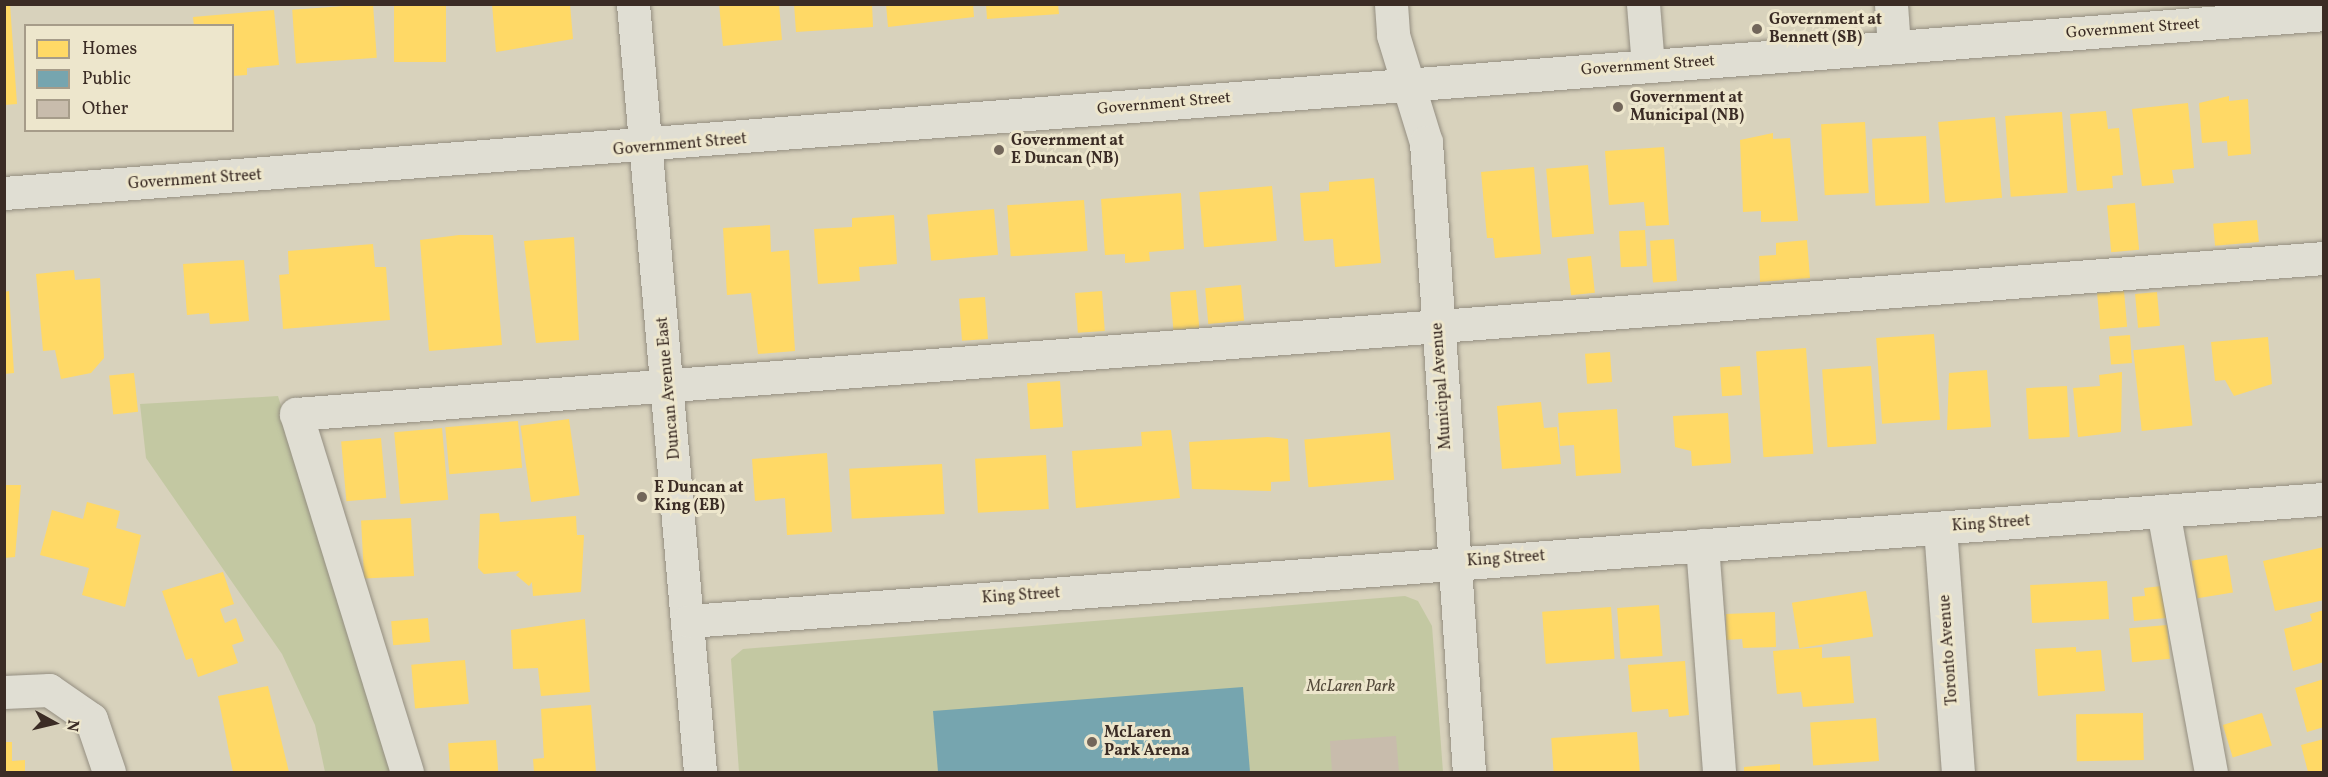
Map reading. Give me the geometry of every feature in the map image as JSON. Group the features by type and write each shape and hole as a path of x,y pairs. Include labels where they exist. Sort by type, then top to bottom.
{"street":[{"name":"Duncan Avenue East","path":"633,4 650,147 700,772"},
{"name":"Municipal Avenue","path":"1391,4 1407,84 1426,142 1469,772"},
{"path":"1643,4 1648,66"},
{"path":"1891,4 1894,47"},
{"name":"Government Street","path":"4,193 650,147 1407,84 1894,47 2138,16 2324,14"},
{"path":"407,772 296,414 1438,328 2324,258"},
{"name":"King Street","path":"689,621 2324,499"},
{"path":"2163,511 2211,772"},
{"name":"Toronto Avenue","path":"1940,528 1958,772"},
{"path":"1702,545 1719,772"},
{"path":"4,692 50,690 91,719 109,772"}],"green space":[{"path":"278,396 395,772 325,772 315,725 282,654 146,458 140,404"},
{"name":"McLaren Park","path":"1405,596 1418,601 1432,626 1443,772 739,772 731,659 743,649"}],"building: Homes":[{"path":"4,4 10,4 17,104 4,105"},
{"path":"373,4 377,58 296,64 292,10"},
{"path":"394,4 446,4 446,62 394,62"},
{"path":"492,4 570,4 573,39 496,52"},
{"path":"719,4 779,4 782,40 723,46"},
{"path":"794,4 872,4 873,27 796,32"},
{"path":"886,4 973,4 974,17 888,27"},
{"path":"986,4 1058,4 1059,14 987,19"},
{"path":"274,10 279,65 247,68 247,75 234,76 234,24 194,24 193,17"},
{"path":"2229,96 2229,101 2248,99 2251,154 2228,156 2227,141 2202,143 2199,103"},
{"path":"2188,103 2194,168 2172,170 2174,183 2142,186 2132,109"},
{"path":"2106,111 2108,129 2119,128 2123,175 2112,176 2113,188 2077,191 2070,114"},
{"path":"2062,112 2068,193 2011,197 2005,116"},
{"path":"1995,117 2002,198 1945,203 1938,122"},
{"path":"1865,122 1869,193 1825,195 1821,124"},
{"path":"1773,133 1773,139 1790,138 1798,221 1761,222 1761,211 1743,212 1740,140"},
{"path":"1926,136 1930,203 1876,206 1872,139"},
{"path":"1664,147 1669,225 1646,226 1644,202 1609,205 1605,151"},
{"path":"1588,165 1594,234 1552,237 1546,169"},
{"path":"1534,167 1541,254 1495,258 1493,238 1487,238 1481,172"},
{"path":"1374,178 1381,263 1335,267 1333,239 1304,241 1300,193 1329,191 1329,182"},
{"path":"1272,186 1277,241 1204,247 1199,192"},
{"path":"1181,193 1184,249 1149,252 1150,261 1125,263 1125,254 1105,255 1101,199"},
{"path":"1084,200 1088,251 1011,256 1007,205"},
{"path":"2135,203 2139,250 2111,252 2107,205"},
{"path":"994,209 998,255 931,261 927,215"},
{"path":"894,215 897,264 859,267 860,281 818,284 814,229 852,227 852,218"},
{"path":"2257,220 2259,242 2215,246 2213,224"},
{"path":"770,225 771,252 789,250 795,351 758,354 751,293 727,295 723,228"},
{"path":"1645,230 1647,266 1621,267 1619,231"},
{"path":"459,235 493,235 502,345 429,351 420,240"},
{"path":"574,237 579,340 536,343 524,241"},
{"path":"1674,239 1677,281 1653,283 1650,241"},
{"path":"1807,240 1810,278 1760,282 1759,256 1776,255 1776,243"},
{"path":"373,244 375,267 386,267 390,320 283,329 279,275 289,274 288,251"},
{"path":"1591,256 1595,293 1571,295 1567,259"},
{"path":"244,260 249,321 210,324 209,313 187,315 183,264"},
{"path":"74,270 75,280 100,278 104,358 91,373 61,379 55,350 43,351 36,274"},
{"path":"1241,285 1244,321 1208,324 1205,288"},
{"path":"1196,290 1199,328 1173,330 1170,292"},
{"path":"9,291 14,373 4,374 4,292"},
{"path":"1102,291 1105,331 1078,333 1075,293"},
{"path":"2124,291 2127,327 2100,329 2097,293"},
{"path":"2157,292 2160,326 2138,328 2135,294"},
{"path":"985,297 988,339 962,341 959,299"},
{"path":"1934,334 1940,420 1882,424 1876,338"},
{"path":"2130,335 2132,363 2111,364 2109,336"},
{"path":"2268,337 2272,384 2234,396 2225,380 2215,381 2211,342"},
{"path":"2184,345 2192,426 2142,431 2133,350"},
{"path":"1806,348 1813,454 1764,457 1756,351"},
{"path":"1610,352 1612,382 1587,384 1585,354"},
{"path":"1740,366 1742,395 1722,396 1720,367"},
{"path":"1871,366 1876,444 1828,447 1822,369"},
{"path":"1987,370 1991,427 1947,430 1949,373"},
{"path":"2122,372 2121,432 2078,437 2073,388 2100,386 2099,375"},
{"path":"134,373 138,412 113,414 109,376"},
{"path":"1060,381 1063,427 1030,429 1027,383"},
{"path":"2067,386 2070,437 2029,439 2026,388"},
{"path":"1541,402 1544,428 1557,427 1561,464 1502,469 1497,406"},
{"path":"1617,409 1621,473 1576,476 1574,445 1560,446 1558,413"},
{"path":"1728,413 1731,463 1692,466 1691,451 1675,447 1673,416"},
{"path":"569,419 580,495 531,502 520,426"},
{"path":"518,421 522,468 449,474 445,427"},
{"path":"442,428 448,500 400,504 394,432"},
{"path":"1171,430 1180,498 1076,508 1072,451 1142,446 1141,432"},
{"path":"1390,432 1394,480 1309,487 1304,439"},
{"path":"1268,437 1288,439 1290,481 1271,482 1271,491 1192,489 1189,442"},
{"path":"381,438 386,498 346,501 341,441"},
{"path":"827,453 832,532 787,535 785,498 755,501 752,459"},
{"path":"1046,455 1049,509 978,513 975,459"},
{"path":"942,464 945,514 852,519 849,469"},
{"path":"4,485 21,485 15,557 4,558"},
{"path":"87,502 120,511 116,528 141,535 125,607 82,595 89,568 40,555 52,510 83,519"},
{"path":"499,513 500,522 576,516 577,535 584,535 581,592 533,596 532,582 529,586 516,575 520,571 484,574 478,568 480,514"},
{"path":"411,518 414,576 364,579 361,521"},
{"path":"2324,547 2324,600 2275,611 2263,561"},
{"path":"2227,555 2233,593 2197,598 2191,561"},
{"path":"223,572 234,604 220,609 225,623 236,618 244,641 232,645 238,663 198,677 192,658 186,660 162,591"},
{"path":"2107,581 2109,619 2032,623 2030,585"},
{"path":"2162,586 2166,618 2134,621 2132,597 2145,596 2144,588"},
{"path":"1866,591 1873,636 1799,648 1792,603"},
{"path":"1659,605 1663,656 1621,659 1617,608"},
{"path":"1611,607 1615,659 1546,664 1542,612"},
{"path":"2324,610 2324,662 2293,671 2284,629 2312,621 2310,614"},
{"path":"1775,612 1776,647 1743,648 1742,639 1726,640 1726,614"},
{"path":"428,618 430,642 393,645 391,621"},
{"path":"585,619 590,692 541,696 538,668 513,669 511,630"},
{"path":"2167,625 2170,659 2132,662 2129,628"},
{"path":"1822,647 1822,658 1850,656 1854,703 1803,707 1801,692 1777,694 1773,651"},
{"path":"2076,647 2076,652 2101,650 2105,691 2038,696 2035,649"},
{"path":"465,660 469,704 415,709 411,665"},
{"path":"1685,661 1689,715 1669,717 1668,709 1632,712 1628,665"},
{"path":"2324,679 2324,727 2307,732 2295,688"},
{"path":"268,686 289,772 233,772 218,696"},
{"path":"591,705 596,772 534,772 533,759 544,758 541,709"},
{"path":"2143,713 2144,760 2077,761 2076,714"},
{"path":"2262,713 2272,746 2233,758 2223,725"},
{"path":"1876,718 1879,761 1813,765 1810,723"},
{"path":"1637,732 1640,772 1554,772 1551,738"},
{"path":"2324,739 2324,772 2308,772 2301,745"},
{"path":"496,740 498,772 450,772 448,743"},
{"path":"4,742 12,742 12,761 25,760 25,772 4,772"},
{"path":"1780,764 1780,772 1744,772 1744,767"}],"building: Public":[{"name":"McLaren Park Arena","path":"1243,687 1250,772 938,772 933,711"}],"building: Other":[{"path":"1396,736 1399,772 1332,772 1330,741"}],"place":[{"name":"Government at Bennett (SB)","path":"1757,29"},
{"name":"Government at Municipal (NB)","path":"1618,107"},
{"name":"Government at E Duncan (NB)","path":"999,150"},
{"name":"E Duncan at King (EB)","path":"642,497"},
{"name":"McLaren Park Arena","path":"1092,742"}]}
